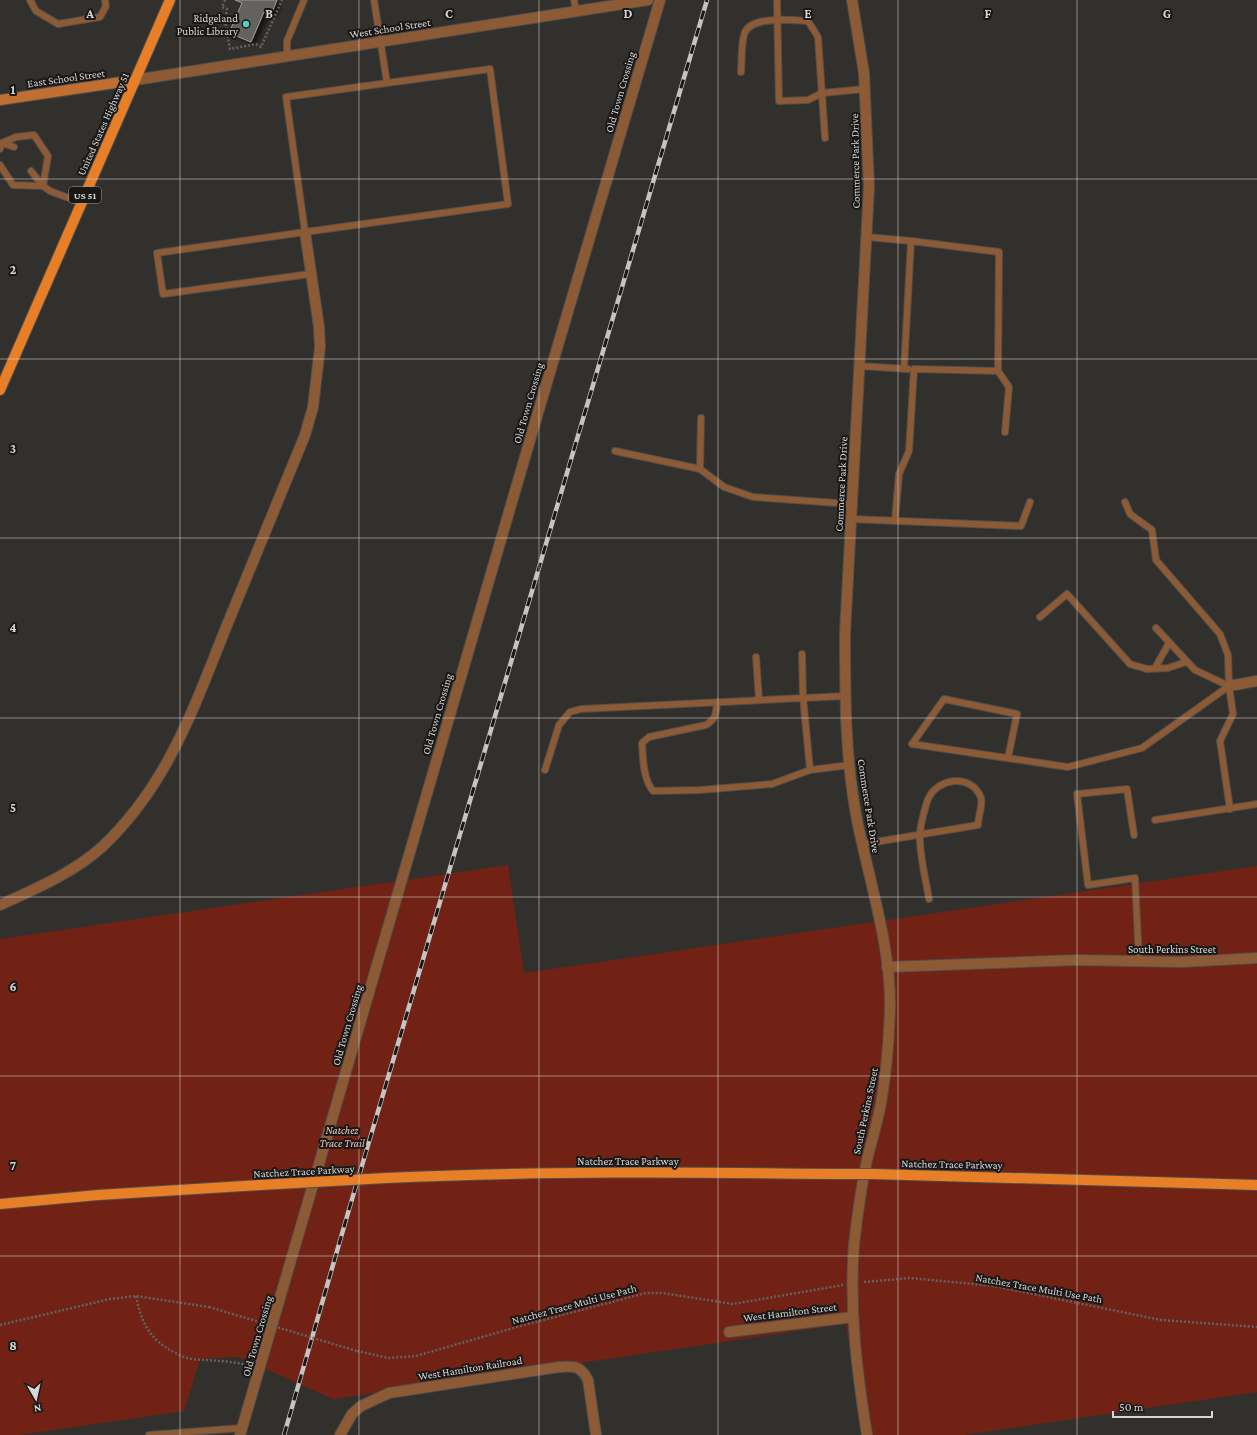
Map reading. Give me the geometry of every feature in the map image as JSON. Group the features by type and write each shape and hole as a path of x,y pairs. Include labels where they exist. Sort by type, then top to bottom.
{"main road":[{"name":"United States Highway 51","path":"0,390 170,0"},
{"name":"Natchez Trace Parkway","path":"0,1204 98,1195 386,1178 489,1174 654,1172 873,1174 1257,1185"}],"street":[{"name":"West School Street","path":"135,80 576,11 602,3 648,0"},
{"name":"Old Town Crossing","path":"241,1432 529,440 660,0"},
{"name":"Commerce Park Drive","path":"852,0 865,89 869,188 844,633 845,696 850,765 857,817 887,967"},
{"name":"East School Street","path":"0,100 135,80"},
{"path":"0,905 56,878 101,848 133,813 156,783 182,736 305,435 313,407 320,347 319,327 305,232"},
{"path":"1229,686 1257,681"},
{"name":"South Perkins Street","path":"867,1435 856,1364 853,1317 854,1245 867,1162 882,1098 888,1058 890,1006 887,967 1077,960 1181,962 1257,958"},
{"name":"West Hamilton Street","path":"730,1332 853,1317"},
{"name":"West Hamilton Railroad","path":"340,1435 352,1414 361,1406 389,1393 559,1366 576,1366 584,1373 588,1380 596,1435"}],"lane":[{"path":"30,0 36,11 58,24 100,17 106,6 105,0"},
{"path":"287,56 287,41 304,0"},
{"path":"374,0 387,83"},
{"path":"574,0 576,11"},
{"path":"777,0 779,101 808,100 822,93 865,89"},
{"path":"742,72 744,33 753,23 778,19 808,21 818,37 825,138"},
{"path":"305,232 286,97 490,69 508,204 157,253 162,294 310,274"},
{"path":"1,145 16,137 34,135 48,156 43,186"},
{"path":"1,145 14,147"},
{"path":"0,165 13,185 43,186 82,203"},
{"path":"31,172 43,186"},
{"path":"867,237 999,252 998,371 1008,387 1005,432"},
{"path":"904,368 911,241"},
{"path":"860,366 998,371"},
{"path":"895,521 899,474 909,451 914,369"},
{"path":"700,469 701,418"},
{"path":"615,451 700,469 724,487 753,497 852,504"},
{"path":"851,519 1021,526 1030,502"},
{"path":"1126,502 1130,514 1152,530 1156,560 1220,634 1228,655 1229,686 1233,714 1220,741 1230,809"},
{"path":"1040,617 1066,594 1130,664 1147,669 1168,668 1186,662"},
{"path":"1156,628 1195,670 1229,686"},
{"path":"1156,668 1169,643"},
{"path":"802,654 803,697 810,770"},
{"path":"756,657 759,700"},
{"path":"1008,758 1016,714 944,699 912,744 1068,767 1142,748 1229,686"},
{"path":"545,770 559,725 570,712 581,709 845,696"},
{"path":"716,702 716,714 713,721 710,723 649,737 642,743 643,759 648,786 652,791 700,790 772,784 810,770 850,765"},
{"path":"863,844 920,835 978,825 982,799 975,789 966,782 953,781 939,785 927,800 920,835 929,899"},
{"path":"1134,835 1127,790 1077,794 1088,885 1135,878 1139,961"},
{"path":"1155,820 1257,804"},
{"path":"149,1435 241,1432"}],"path":[{"path":"225,0 222,7 227,9 226,21 230,48 256,44 261,47 282,0"},
{"name":"Natchez Trace Multi Use Path","path":"0,1325 110,1299 136,1296 198,1304 357,1351 389,1358 416,1356 524,1325 646,1293 662,1293 733,1304 853,1283 910,1278 994,1286 1161,1320 1257,1327"},
{"path":"136,1296 140,1316 147,1331 167,1349 189,1358 236,1361 260,1369"}],"green space":[{"name":"Natchez Trace Trail","path":"508,865 524,973 1257,866 1257,1392 964,1435 863,1435 846,1324 333,1399 239,1357 200,1359 184,1411 19,1435 0,1435 0,939"}],"building":[{"name":"Ridgeland Public Library","path":"235,0 277,0 271,15 264,12 251,42 229,33 242,3"}],"railway":[{"path":"284,1435 350,1206 707,0"}],"place":[{"name":"Ridgeland Public Library","path":"246,24"}]}
